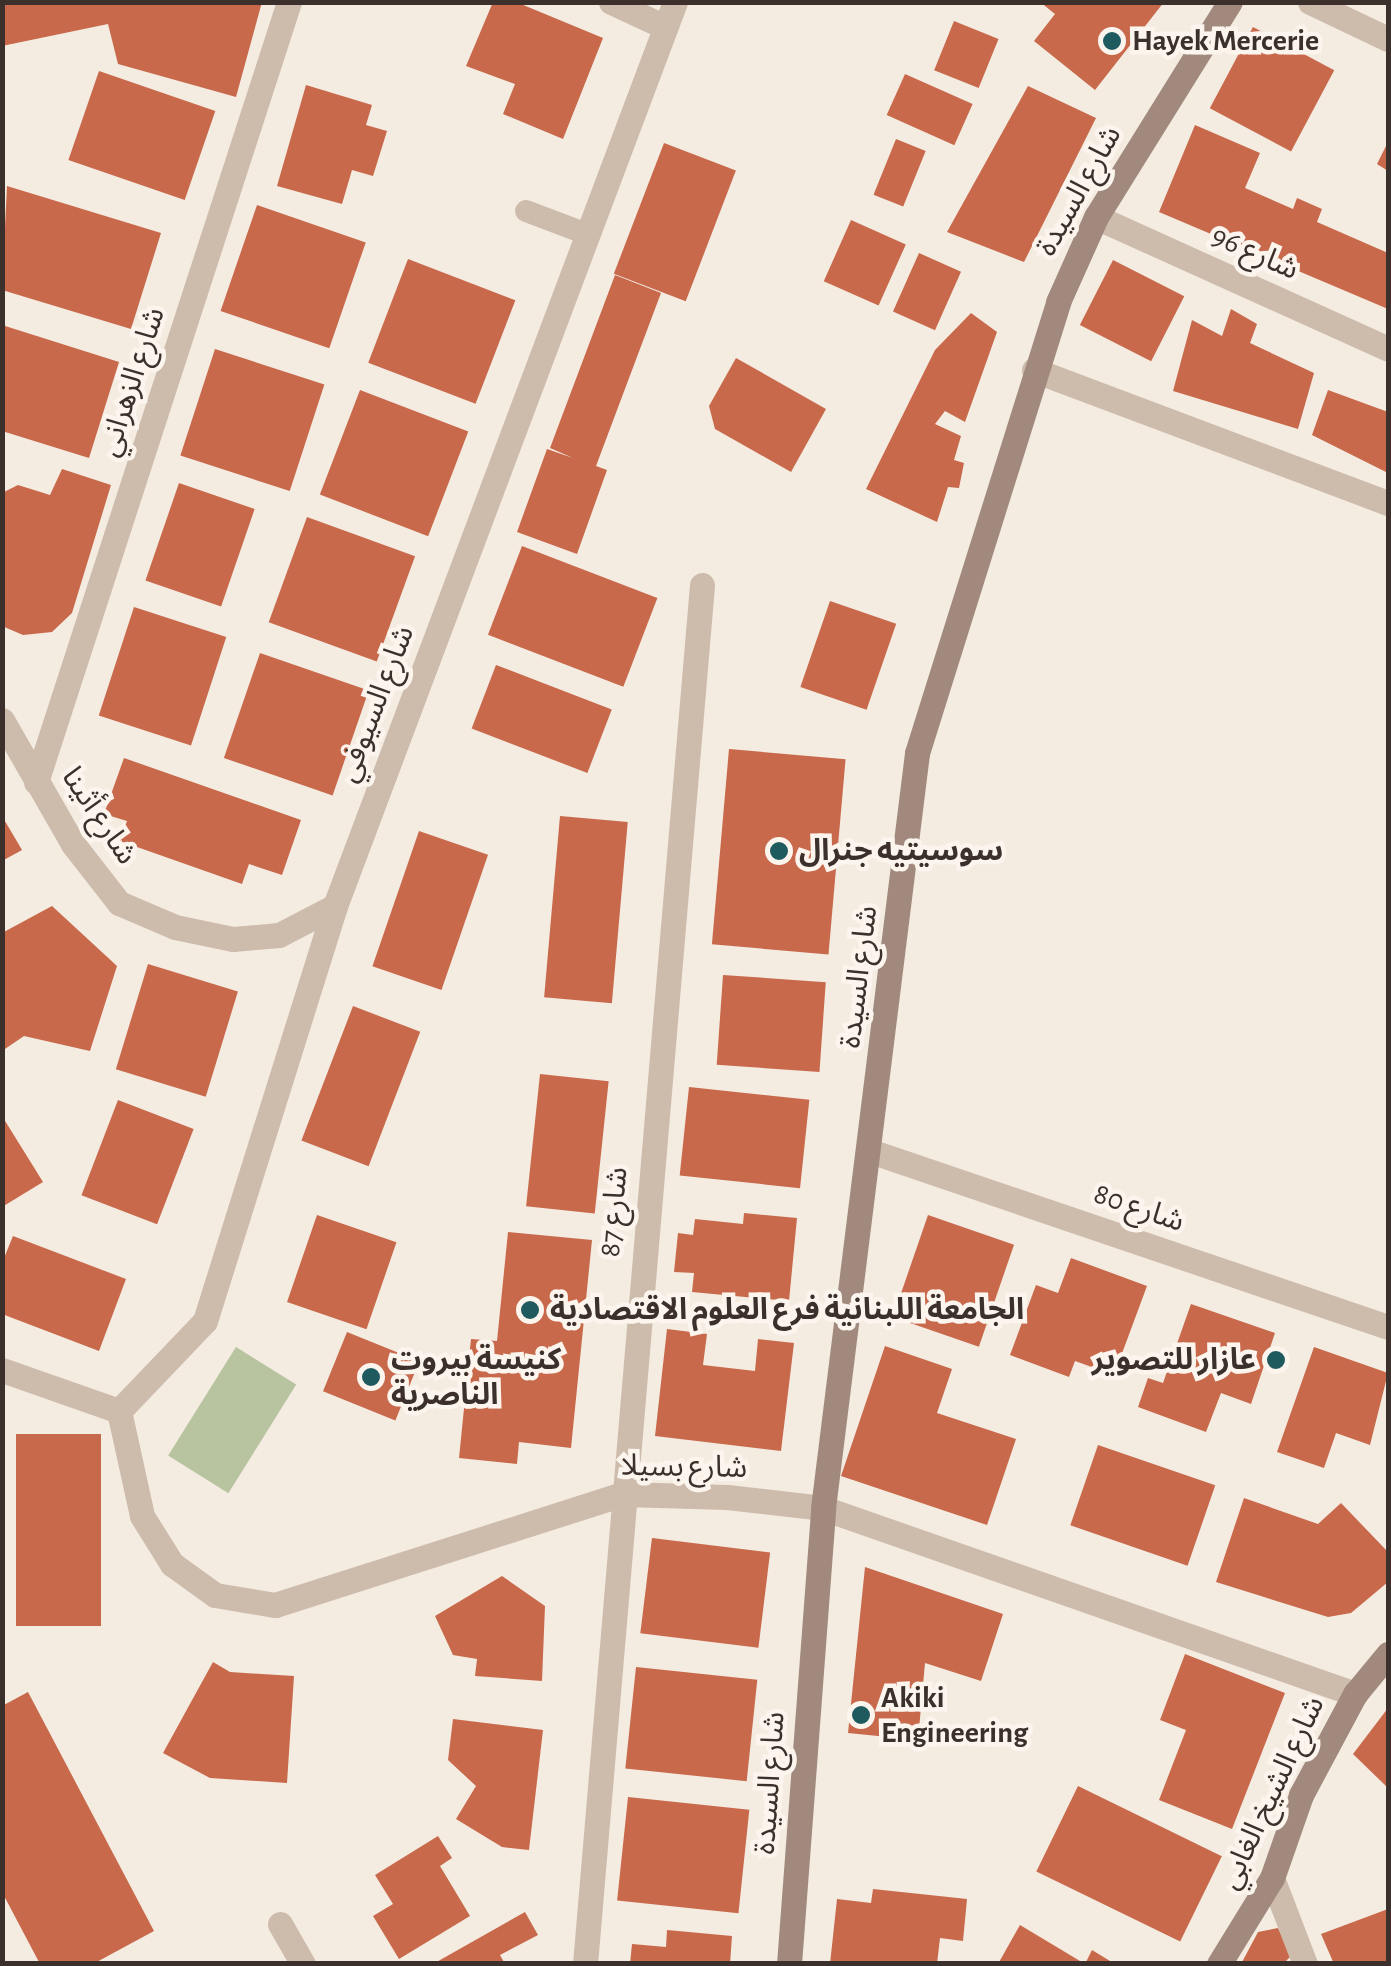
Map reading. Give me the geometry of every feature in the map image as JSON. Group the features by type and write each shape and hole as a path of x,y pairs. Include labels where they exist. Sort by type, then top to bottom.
{"street":[{"name":"شارع الزهراني","path":"36,782 289,2"},
{"path":"611,2 665,27"},
{"name":"شارع السيوفي","path":"119,1411 205,1320 335,906 675,2"},
{"name":"شارع السيدة","path":"789,1964 823,1508 917,753 1034,370 1096,217 1230,2"},
{"path":"1310,2 1388,39"},
{"name":"شارع 96","path":"1096,217 1388,349"},
{"path":"1034,370 1388,503"},
{"name":"شارع 87","path":"585,1964 702,585"},
{"name":"شارع أثينا","path":"2,720 36,782 119,903 175,927 233,938 279,935 335,906"},
{"name":"شارع 80","path":"870,1151 1388,1326"},
{"path":"2,1370 119,1411"},
{"name":"شارع بسيلا","path":"119,1411 142,1516 172,1564 215,1594 275,1605 347,1586 484,1534 623,1494 823,1508 1355,1694"},
{"name":"شارع الشيخ الغابي","path":"1219,1964 1272,1878 1301,1795 1355,1694 1388,1654"},
{"path":"1272,1878 1305,1964"},
{"path":"280,1924 303,1964"}],"lane":[{"path":"526,211 586,234"}],"green space":[{"path":"236,1347 296,1385 228,1493 168,1456"}],"building":[{"path":"2,2 262,2 236,97 118,64 108,24 2,46"},
{"path":"493,2 516,2 603,38 563,139 503,114 515,84 466,66"},
{"path":"1040,2 1164,2 1095,90 1034,41 1055,14"},
{"path":"954,21 999,39 979,88 934,70"},
{"path":"1253,27 1334,70 1291,151 1210,108"},
{"path":"99,71 215,111 185,200 68,160"},
{"path":"905,74 973,104 954,145 887,115"},
{"path":"306,85 372,105 366,125 387,131 373,176 352,170 342,204 277,186"},
{"path":"1028,86 1096,118 1024,262 947,232"},
{"path":"1195,125 1260,153 1245,188 1293,209 1297,198 1322,209 1317,222 1388,253 1388,309 1159,212"},
{"path":"896,139 926,151 903,207 874,195"},
{"path":"1388,142 1388,171 1377,164"},
{"path":"664,143 736,171 686,301 614,274"},
{"path":"7,186 161,233 131,329 2,290"},
{"path":"257,205 366,242 329,348 221,311"},
{"path":"851,220 906,244 879,306 824,281"},
{"path":"919,253 961,272 935,330 893,311"},
{"path":"408,259 515,300 476,404 368,363"},
{"path":"1113,260 1184,296 1151,361 1080,325"},
{"path":"615,275 661,293 596,466 607,470 577,554 517,532 547,449 573,458 550,448"},
{"path":"1231,309 1257,324 1250,343 1314,373 1298,429 1173,391 1192,320 1222,336"},
{"path":"971,313 997,332 965,422 945,411 935,424 961,436 954,460 964,463 959,488 948,487 937,522 866,489 935,350"},
{"path":"2,325 119,362 89,458 2,431"},
{"path":"215,349 324,385 290,491 180,456"},
{"path":"736,358 826,409 791,472 715,429 709,406"},
{"path":"360,390 468,432 428,536 320,495"},
{"path":"1328,390 1388,412 1388,473 1312,435"},
{"path":"62,469 111,485 72,613 52,632 23,635 2,626 2,493 18,485 50,495"},
{"path":"179,483 255,509 221,606 145,580"},
{"path":"307,517 415,556 377,662 269,622"},
{"path":"522,546 657,598 623,687 488,635"},
{"path":"830,601 896,624 867,710 800,687"},
{"path":"134,607 226,637 191,745 99,715"},
{"path":"260,653 369,690 333,795 224,758"},
{"path":"496,665 612,709 587,773 472,728"},
{"name":"سوسيتيه جنرال","path":"729,749 846,759 828,954 712,944"},
{"path":"124,758 301,820 282,875 249,864 242,884 120,841 127,821 104,814"},
{"path":"2,816 22,850 2,861"},
{"path":"560,816 628,822 612,1003 544,997"},
{"path":"419,831 488,855 441,990 372,966"},
{"path":"52,906 117,966 90,1051 24,1036 2,1051 2,933"},
{"path":"148,964 238,991 206,1097 116,1069"},
{"path":"723,975 826,982 819,1072 717,1065"},
{"path":"353,1006 420,1032 369,1166 301,1140"},
{"path":"540,1074 609,1081 595,1213 526,1206"},
{"path":"689,1087 809,1100 800,1188 680,1176"},
{"path":"118,1100 194,1129 157,1224 81,1195"},
{"path":"2,1116 43,1182 2,1207"},
{"path":"744,1213 797,1218 789,1301 692,1292 694,1273 674,1272 678,1233 693,1235 695,1219 743,1224"},
{"path":"317,1215 396,1242 366,1329 287,1302"},
{"path":"928,1215 1014,1245 979,1347 893,1317"},
{"path":"508,1232 592,1240 571,1448 519,1442 517,1464 459,1458 471,1339 497,1341"},
{"path":"13,1236 126,1279 99,1351 2,1314 2,1263"},
{"path":"1071,1258 1147,1286 1114,1375 1075,1361 1069,1377 1010,1355 1036,1285 1058,1293"},
{"path":"1191,1304 1275,1333 1251,1404 1221,1393 1206,1432 1138,1407 1148,1378 1163,1383"},
{"path":"667,1329 707,1334 703,1365 755,1371 758,1339 794,1343 781,1451 655,1436"},
{"name":"كنيسة بيروت الناصرية","path":"347,1332 419,1361 395,1421 323,1391"},
{"path":"885,1346 952,1369 937,1413 1016,1439 987,1525 841,1476"},
{"path":"1314,1347 1388,1373 1370,1445 1336,1433 1324,1468 1277,1452"},
{"path":"16,1434 101,1434 101,1626 16,1626"},
{"path":"1098,1445 1215,1485 1188,1566 1070,1525"},
{"path":"1244,1498 1318,1524 1341,1503 1388,1552 1388,1582 1351,1613 1328,1617 1216,1582"},
{"path":"652,1538 770,1553 758,1648 640,1633"},
{"path":"865,1567 1003,1614 981,1681 925,1663 918,1740 848,1733"},
{"path":"502,1576 545,1606 542,1681 475,1676 477,1659 453,1655 435,1616"},
{"path":"1185,1654 1285,1693 1232,1829 1159,1800 1186,1730 1160,1720"},
{"path":"213,1662 230,1672 294,1676 287,1783 210,1778 163,1753"},
{"path":"636,1667 757,1680 747,1781 625,1768"},
{"path":"28,1692 154,1931 93,1964 40,1964 2,1892 2,1706"},
{"path":"1388,1708 1388,1788 1353,1754"},
{"path":"453,1719 543,1730 529,1850 502,1847 456,1819 476,1786 448,1760"},
{"path":"1078,1786 1222,1856 1180,1942 1036,1871"},
{"path":"628,1797 749,1810 738,1913 617,1900"},
{"path":"438,1836 452,1858 440,1866 470,1916 399,1959 373,1916 393,1904 375,1875"},
{"path":"873,1889 967,1899 963,1941 940,1938 937,1964 830,1964 837,1899 871,1903"},
{"path":"1388,1909 1388,1964 1334,1964 1321,1934"},
{"path":"525,1912 538,1935 500,1955 505,1964 433,1964"},
{"path":"1020,1925 1085,1964 998,1964"},
{"path":"1278,1928 1291,1956 1283,1964 1241,1964 1258,1932"},
{"path":"667,1930 732,1936 730,1964 630,1964 632,1944 666,1947"},
{"path":"1092,1950 1115,1964 1085,1964"}],"place":[{"name":"Hayek Mercerie","path":"1112,41"},
{"name":"سوسيتيه جنرال","path":"779,851"},
{"name":"الجامعة اللبنانية فرع العلوم الاقتصادية","path":"530,1310"},
{"name":"عازار للتصوير","path":"1276,1360"},
{"name":"كنيسة بيروت الناصرية","path":"371,1377"},
{"name":"Akiki Engineering","path":"861,1715"}]}
